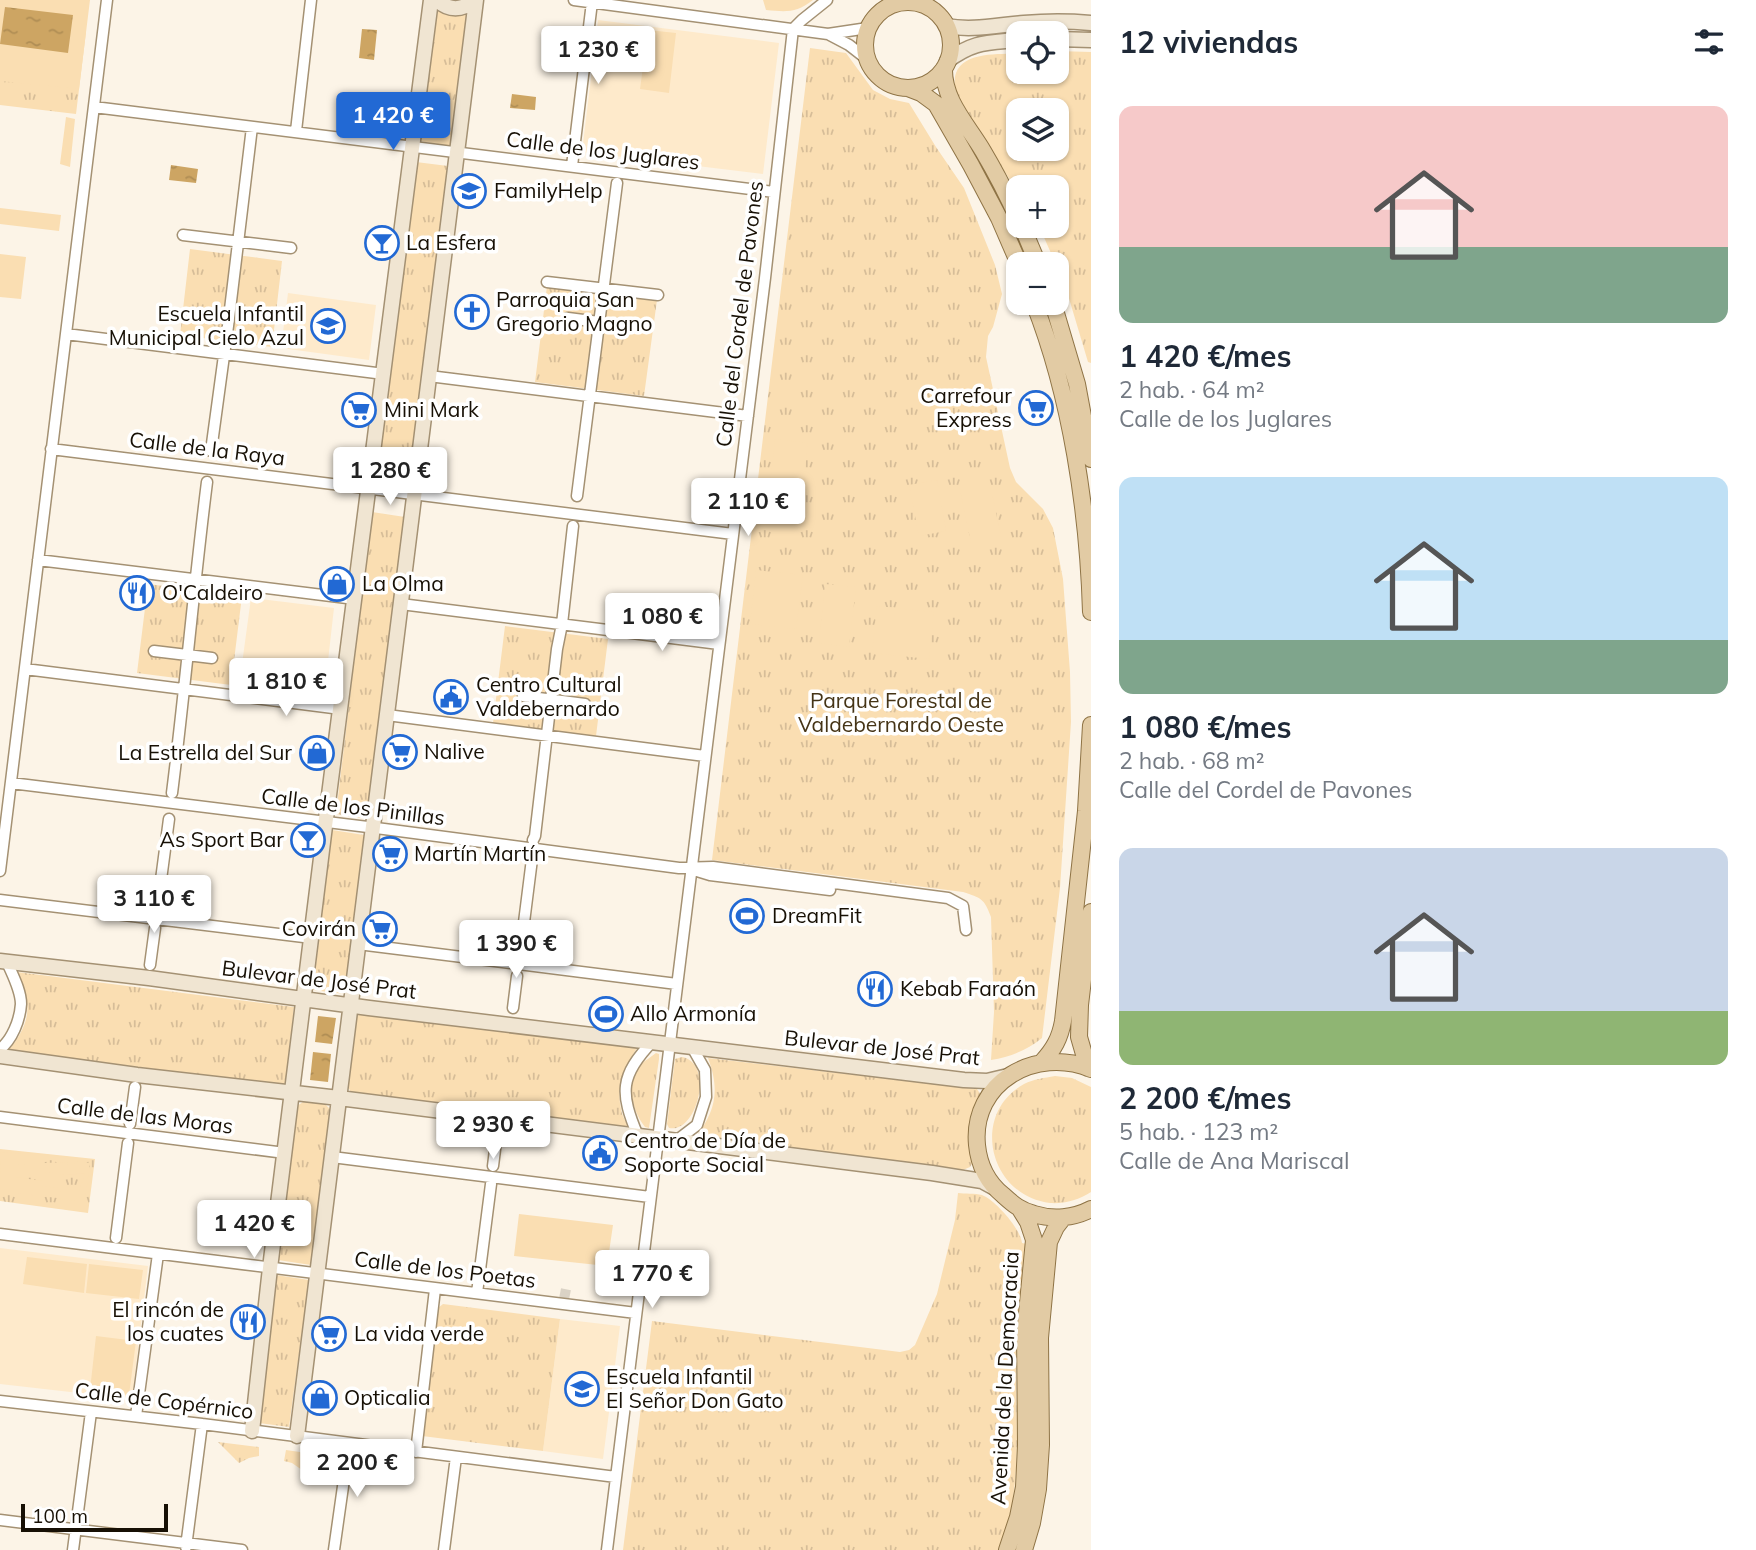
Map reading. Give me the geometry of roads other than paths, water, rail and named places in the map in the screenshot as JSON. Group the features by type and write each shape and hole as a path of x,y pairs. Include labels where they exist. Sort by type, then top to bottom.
{"main road":[{"path":"870,0 870,25 864,44 866,59 873,72 895,86 921,93 936,104 999,218 1013,252"},
{"path":"870,25 887,7 904,1 918,3 939,16 946,26 951,42 944,79 948,96 983,152 1006,196"},
{"path":"908,88 929,83 946,65"},
{"path":"1039,315 1061,387 1080,484 1089,564 1091,612"},
{"path":"1057,315 1077,384 1091,459"},
{"path":"1042,1062 1060,1037 1063,1021 1086,811 1091,725"},
{"path":"1090,1069 1079,1037 1091,912"},
{"path":"1090,1069 1065,1063 1042,1062 1008,1076 995,1088 985,1103 976,1138 978,1155 993,1188 1020,1209 1041,1216 1063,1218 1091,1209"},
{"name":"Avenida de la Democracia","path":"1007,1550 1024,1487 1026,1334 1034,1240 1020,1209"},
{"name":"Avenida de la Democracia","path":"1024,1550 1038,1489 1041,1445 1040,1338 1049,1242 1063,1218"}],"street":[{"path":"0,871 107,0"},
{"path":"296,131 311,0"},
{"path":"252,1431 270,1268 431,0"},
{"path":"437,0 443,6 456,9 475,0"},
{"path":"297,1436 475,0"},
{"path":"575,0 828,34 849,44 866,59"},
{"path":"793,29 827,0"},
{"path":"572,166 592,2"},
{"path":"946,26 976,29 1024,23 1091,23"},
{"path":"828,34 870,25"},
{"name":"Calle del Cordel de Pavones","path":"607,1550 748,416 793,29"},
{"path":"1069,39 1091,40"},
{"path":"946,65 960,52 978,44 1006,41"},
{"name":"Calle de los Juglares","path":"94,107 774,192"},
{"path":"211,451 229,326 252,127"},
{"path":"577,496 617,183"},
{"path":"183,235 292,248"},
{"path":"547,282 658,295"},
{"path":"568,318 630,327"},
{"path":"66,334 384,374"},
{"path":"429,376 748,416"},
{"name":"Calle de la Raya","path":"51,449 733,534"},
{"path":"172,793 207,482"},
{"path":"533,840 573,526"},
{"path":"38,560 355,599"},
{"path":"401,604 719,644"},
{"path":"154,651 212,658"},
{"path":"25,669 341,709"},
{"path":"523,696 584,704"},
{"path":"387,715 705,756"},
{"name":"Calle de los Pinillas","path":"11,783 691,869 710,875 948,905 956,909 966,930 963,906 948,898 713,867 691,869"},
{"path":"158,910 169,819"},
{"path":"520,954 532,859"},
{"path":"0,900 312,939"},
{"path":"150,965 155,928"},
{"path":"358,944 677,984"},
{"path":"0,1049 15,1029 21,1004 17,985 4,961"},
{"name":"Bulevar de José Prat","path":"4,961 976,1081 1008,1076"},
{"path":"513,1008 517,976"},
{"path":"638,1136 629,1116 625,1086 629,1071 653,1041"},
{"path":"676,1141 696,1125 706,1097 705,1070 692,1047"},
{"path":"0,1056 952,1175 982,1181 993,1188"},
{"path":"130,1124 135,1087"},
{"name":"Calle de las Moras","path":"0,1117 285,1153"},
{"path":"493,1167 498,1125"},
{"path":"116,1238 128,1143"},
{"path":"332,1157 650,1197"},
{"path":"477,1293 491,1184"},
{"name":"Calle de los Poetas","path":"0,1234 636,1313"},
{"path":"136,1416 158,1254"},
{"path":"416,1452 435,1289"},
{"name":"Calle de Copérnico","path":"0,1401 616,1477"},
{"path":"73,1550 91,1412"},
{"path":"187,1546 202,1424"},
{"path":"334,1550 349,1444"},
{"path":"444,1550 456,1457"},
{"path":"0,1520 187,1546 242,1550"}],"water":[{"path":"5,7 73,15 68,53 0,44"},
{"path":"362,29 377,30 374,60 359,58"},
{"path":"512,94 536,97 535,110 510,108"},
{"path":"171,165 198,169 196,183 169,180"},
{"path":"318,1016 336,1018 332,1044 315,1042"},
{"path":"313,1052 331,1054 328,1082 310,1080"}],"tunnel":[{"path":"564,1299 566,1289"}],"place":[{"name":"FamilyHelp","path":"469,191"},
{"name":"La Esfera","path":"382,243"},
{"name":"Parroquia San Gregorio Magno","path":"472,312"},
{"name":"Escuela Infantil Municipal Cielo Azul","path":"328,326"},
{"name":"Carrefour Express","path":"1036,408"},
{"name":"Mini Mark","path":"359,410"},
{"name":"La Olma","path":"337,584"},
{"name":"O'Caldeiro","path":"137,593"},
{"name":"Centro Cultural Valdebernardo","path":"451,697"},
{"name":"Nalive","path":"400,752"},
{"name":"La Estrella del Sur","path":"317,753"},
{"name":"As Sport Bar","path":"308,840"},
{"name":"Martín Martín","path":"390,854"},
{"name":"DreamFit","path":"747,916"},
{"name":"Covirán","path":"380,929"},
{"name":"Kebab Faraón","path":"875,989"},
{"name":"Allo Armonía","path":"606,1014"},
{"name":"Centro de Día de Soporte Social","path":"600,1153"},
{"name":"El rincón de los cuates","path":"248,1322"},
{"name":"La vida verde","path":"329,1334"},
{"name":"Escuela Infantil El Señor Don Gato","path":"582,1389"},
{"name":"Opticalia","path":"320,1398"}],"park label":[{"name":"Parque Forestal de Valdebernardo Oeste","path":"901,713"}]}
